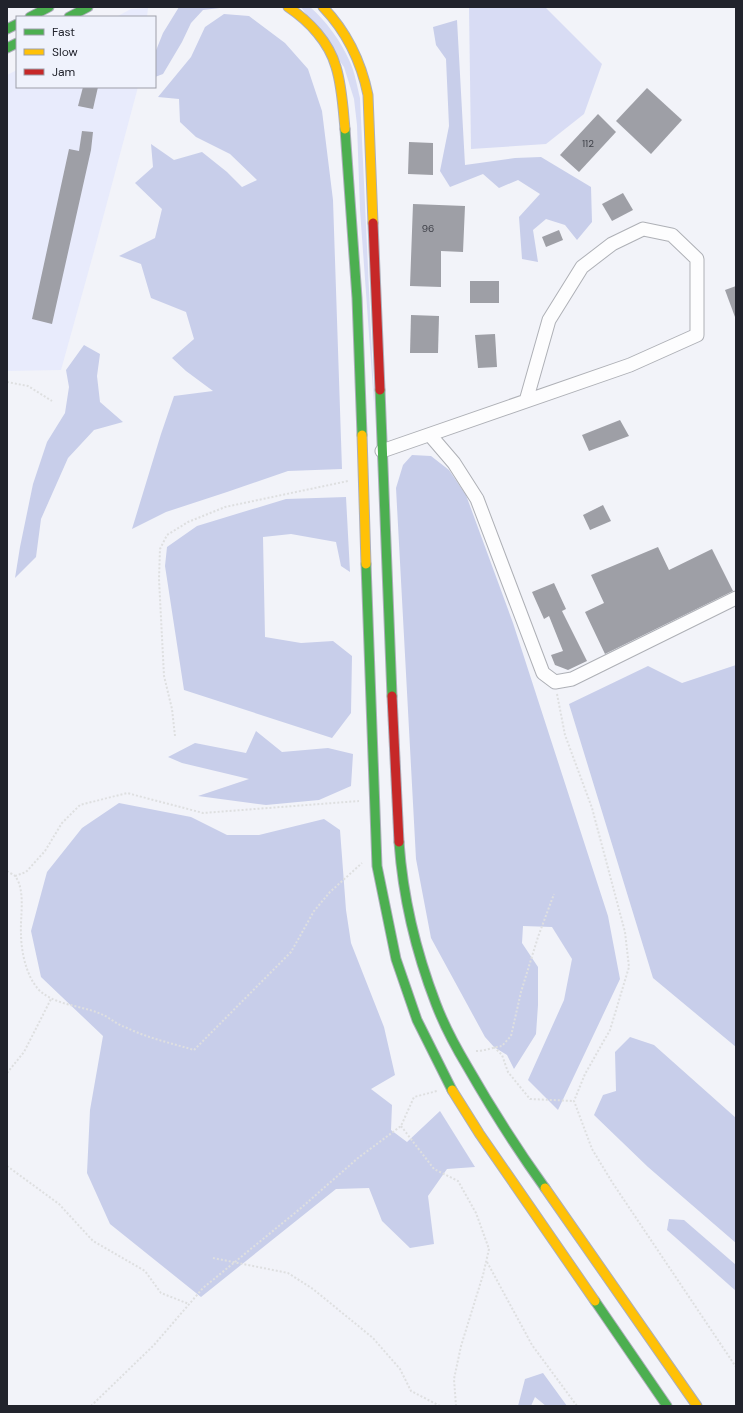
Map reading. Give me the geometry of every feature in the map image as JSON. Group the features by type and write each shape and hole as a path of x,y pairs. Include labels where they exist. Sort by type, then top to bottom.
{"main road":[{"path":"32,16 49,7"},
{"path":"71,16 88,7"},
{"path":"288,7 311,26 325,44 336,66 346,137 357,298 376,850 377,866 396,959 417,1020 451,1088 479,1133 667,1406"},
{"path":"323,7 331,15 348,39 360,64 368,95 396,802 401,870 416,943 436,1005 457,1049 483,1095 528,1164 697,1406"},
{"path":"7,29 16,24"},
{"path":"7,48 16,44"}],"street":[{"path":"382,452 630,365 697,335 697,259 672,235 643,229 612,244 582,267 549,320 526,401"},
{"path":"430,435 454,463 477,499 543,673 554,682 572,679 736,598"}],"path":[{"path":"7,382 28,386 52,401"},
{"path":"175,736 172,709 164,676 159,579 160,550 168,535 188,522 225,506 362,478"},
{"path":"554,682 566,735 592,808 625,932 629,967 610,1030 585,1074 574,1101 592,1149 612,1182 736,1367"},
{"path":"14,876 26,872 45,851 62,823 80,805 127,793 203,813 374,800"},
{"path":"7,871 14,876 18,884 22,904 21,932 23,955 30,976 38,989 51,999 102,1014 124,1027 147,1036 194,1050 292,952 314,911 330,892 376,850"},
{"path":"457,1049 481,1051 502,1046 511,1036 521,992 538,937 554,894"},
{"path":"7,1073 24,1052 51,999"},
{"path":"494,1047 502,1055 508,1072 530,1099 574,1101"},
{"path":"91,1406 154,1345 203,1288 302,1208 358,1158 401,1126 414,1097 451,1088"},
{"path":"401,1126 434,1169 458,1181 476,1213 489,1249 483,1275 461,1346 454,1379 456,1406"},
{"path":"7,1166 59,1204 93,1241 145,1271 162,1293 189,1304"},
{"path":"213,1258 288,1273 313,1289 373,1338 400,1370 412,1391 440,1406"},
{"path":"486,1261 532,1345 577,1406"}],"shaded area":[{"path":"179,7 228,7 203,10 191,23 182,42 163,74 156,77 156,50 163,33"},
{"path":"301,7 310,7 338,39 352,66 360,98 375,417 360,210 357,125 354,99 344,67"},
{"path":"469,7 545,7 602,64 584,114 546,144 471,149"},
{"path":"148,8 147,16 118,16 131,9"},
{"path":"224,14 249,16 285,43 308,69 322,111 333,200 342,469 288,471 166,512 132,529 174,396 213,391 186,371 172,358 194,339 186,312 151,298 141,264 119,256 155,238 162,209 135,183 153,167 151,144 174,160 202,152 227,172 242,187 257,180 230,154 196,137 180,122 179,99 158,97 191,57 205,27"},
{"path":"457,20 465,165 515,158 541,157 591,187 592,222 577,240 565,225 546,219 533,230 538,262 522,259 519,217 540,194 518,180 499,188 483,174 450,187 440,171 449,126 446,59 436,45 433,27"},
{"path":"16,70 16,88 138,88 61,370 7,371 7,75"},
{"path":"84,345 100,354 97,376 100,402 123,422 94,430 68,458 41,519 36,557 15,578 33,484 47,442 65,413 69,387 66,370"},
{"path":"412,455 431,456 449,470 466,495 513,623 608,916 620,979 558,1110 528,1080 564,1000 572,959 552,927 523,926 522,943 538,967 538,1005 536,1034 514,1069 507,1055 494,1047 485,1037 431,938 416,859 396,488 403,465"},
{"path":"346,497 350,572 341,566 336,542 291,534 263,537 265,637 301,643 333,641 352,656 351,713 332,738 184,690 165,566 167,547 197,526 286,499"},
{"path":"736,665 736,1047 653,978 569,704 648,666 682,683"},
{"path":"256,731 282,752 328,748 353,754 351,786 319,800 266,805 198,796 249,779 182,763 168,757 195,743 246,753"},
{"path":"119,803 191,817 227,835 259,835 324,819 340,830 346,910 351,943 384,1027 395,1075 371,1089 392,1105 391,1130 407,1142 440,1111 475,1167 447,1169 428,1196 434,1244 410,1248 382,1221 369,1188 336,1189 201,1297 110,1224 87,1173 90,1110 103,1036 41,977 31,931 47,872 82,828"},
{"path":"630,1037 654,1045 736,1118 736,1243 648,1167 594,1115 603,1095 616,1091 615,1052"},
{"path":"669,1219 684,1220 736,1265 736,1291 667,1230"},
{"path":"543,1373 567,1406 546,1406 535,1397 531,1406 518,1406 525,1379"}],"building":[{"path":"83,88 98,88 93,109 78,106"},
{"path":"647,88 682,120 651,154 616,121"},
{"path":"598,114 616,132 579,172 560,155"},
{"path":"82,131 93,132 91,150 52,324 32,319 69,149 79,151"},
{"path":"409,142 433,143 433,175 408,174"},
{"path":"623,193 633,210 612,221 602,204"},
{"path":"413,204 465,206 463,252 441,251 441,287 410,286"},
{"path":"559,230 563,240 546,247 542,237"},
{"path":"470,281 499,281 499,303 470,303"},
{"path":"736,286 736,317 735,317 725,290"},
{"path":"411,315 439,316 438,353 410,353"},
{"path":"495,334 497,367 478,368 475,335"},
{"path":"620,420 629,436 589,451 582,435"},
{"path":"603,505 611,521 590,530 583,515"},
{"path":"658,547 669,570 712,549 733,591 605,654 585,612 604,603 591,575"},
{"path":"554,583 566,609 562,611 587,661 568,670 555,665 551,655 563,651 549,616 544,619 532,592"}],"traffic: fast":[{"path":"32,16 49,7"},
{"path":"71,16 88,7"},
{"path":"7,29 16,24"},
{"path":"7,48 16,44"},
{"path":"345,129 357,298 362,435"},
{"path":"380,390 392,696"},
{"path":"366,564 377,866 396,959 417,1020 452,1090"},
{"path":"399,842 407,904 422,965 439,1012 454,1043 485,1097 545,1188"},
{"path":"595,1301 667,1406"}],"traffic: slow":[{"path":"288,7 311,26 323,41 333,58 340,82 345,129"},
{"path":"323,7 346,37 357,59 365,82 368,95 373,223"},
{"path":"362,435 366,564"},
{"path":"452,1090 479,1133 595,1301"},
{"path":"545,1188 697,1406"}],"traffic: jam":[{"path":"373,223 380,390"},
{"path":"392,696 399,842"}]}
